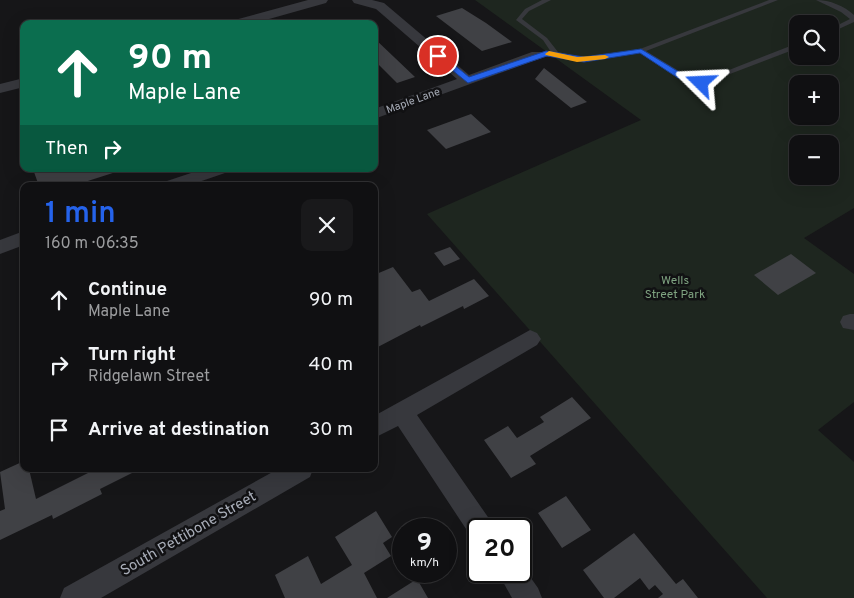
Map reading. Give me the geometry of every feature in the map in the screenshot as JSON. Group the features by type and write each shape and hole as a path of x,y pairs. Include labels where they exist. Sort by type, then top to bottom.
{"street":[{"path":"250,20 322,0"},
{"path":"358,0 380,6 468,81"},
{"name":"Maple Lane","path":"378,113 537,55"},
{"path":"0,89 20,83"},
{"path":"182,182 210,172"},
{"path":"0,247 20,240"},
{"path":"378,426 530,339"},
{"path":"401,412 473,518"},
{"name":"South Pettibone Street","path":"74,598 296,472"},
{"path":"518,583 528,598"}],"lane":[{"path":"548,0 526,10 519,20 545,39 556,54"},
{"path":"537,55 556,54 584,60 641,51 775,0"},
{"path":"819,0 853,16 854,20 839,27"},
{"path":"641,51 681,76 701,83 789,49"}],"green space":[{"name":"Wells Street Park","path":"475,0 854,0 854,208 804,238 854,274 854,402 818,430 854,462 854,598 767,598 427,214 641,120"}],"building":[{"path":"462,8 512,42 482,51 436,16"},
{"path":"378,42 415,77 397,83 378,64"},
{"path":"544,68 587,102 571,108 535,79"},
{"path":"471,114 491,132 446,149 427,130"},
{"path":"34,172 116,172 85,182 38,182"},
{"path":"450,247 460,259 444,266 434,253"},
{"path":"791,254 816,273 778,295 754,275"},
{"path":"393,267 412,292 420,289 429,301 474,279 489,296 464,309 463,306 421,327 420,325 378,347 378,273"},
{"path":"572,397 591,418 530,456 536,464 511,478 484,440 508,426 517,438 544,422 540,417"},
{"path":"20,463 20,472 30,472 36,499 90,472 134,472 100,489 102,494 53,519 52,515 0,540 0,511 5,509 0,472"},
{"path":"566,496 591,530 562,548 538,513"},
{"path":"376,511 392,537 383,543 391,556 364,573 377,598 285,598 275,575 308,556 321,584 352,565 335,537"},
{"path":"634,533 676,584 683,579 698,598 658,598 663,594 655,585 649,590 640,578 614,598 604,598 583,570"},
{"path":"411,583 419,583 428,598 387,598"}],"slow traffic":[{"path":"549,54 584,60 605,57"}],"route":[{"path":"438,56 468,81 537,55 556,54 584,60 641,51 681,76 701,83"}]}
